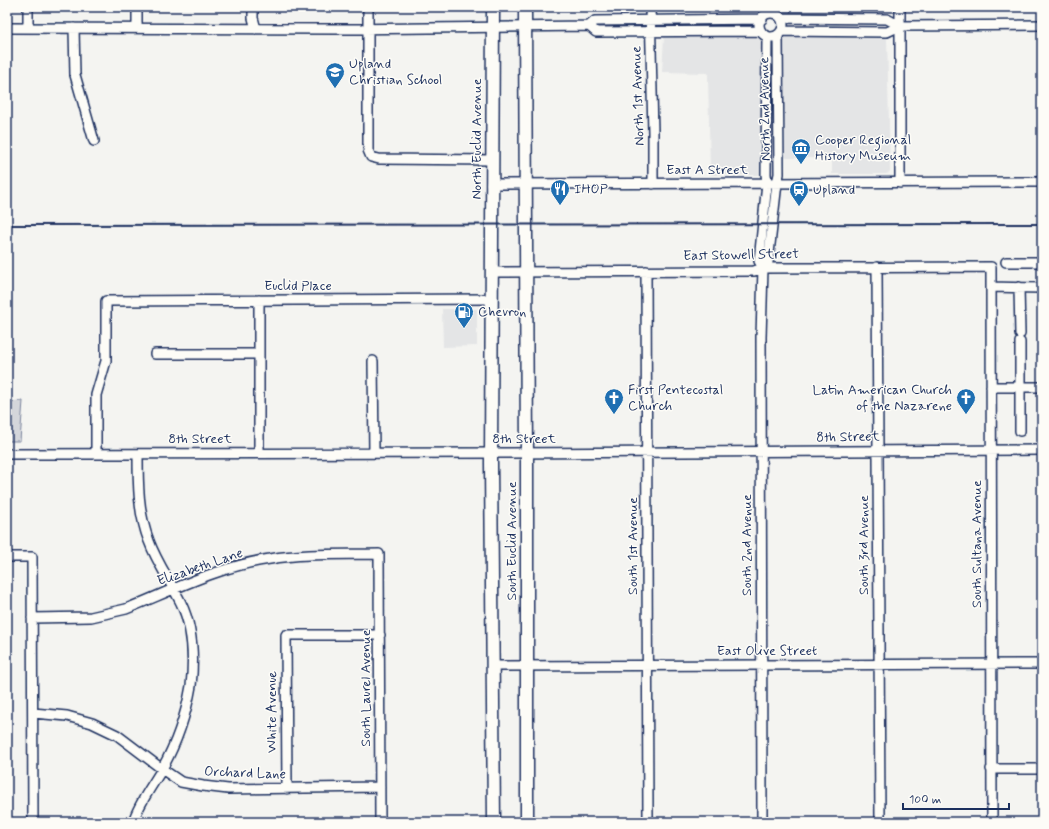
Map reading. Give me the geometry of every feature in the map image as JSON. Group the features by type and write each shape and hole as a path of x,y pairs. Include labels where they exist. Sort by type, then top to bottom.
{"main road":[{"name":"North Euclid Avenue","path":"491,272 493,7"},
{"path":"525,7 527,272"},
{"name":"South Euclid Avenue","path":"491,272 494,816"},
{"name":"South Euclid Avenue","path":"527,272 527,817"}],"street":[{"path":"28,7 28,28"},
{"path":"137,7 137,28"},
{"path":"253,7 253,18 256,29"},
{"path":"368,7 368,150 371,157 387,159 492,160"},
{"name":"North 1st Avenue","path":"650,7 653,184"},
{"path":"900,7 900,183"},
{"path":"7,28 493,28 589,26 596,21 650,20 764,14 887,18 900,26"},
{"path":"764,14 760,25 764,33"},
{"path":"779,14 783,25 780,33"},
{"path":"589,26 596,32 764,33 773,37 780,33 887,32 900,26 1042,25"},
{"path":"74,28 75,75 94,141"},
{"name":"North 2nd Avenue","path":"764,33 767,183"},
{"name":"North 2nd Avenue","path":"777,183 779,174 780,33"},
{"name":"East A Street","path":"492,184 1042,182"},
{"name":"South 2nd Avenue","path":"762,822 761,303 763,268 759,261 767,183"},
{"name":"South 2nd Avenue","path":"763,268 768,262 777,183"},
{"path":"1006,262 1042,262"},
{"name":"East Stowell Street","path":"491,272 754,271 763,268 991,266"},
{"name":"South Sultana Avenue","path":"991,266 992,822"},
{"name":"South 3rd Avenue","path":"877,267 880,822"},
{"name":"South 1st Avenue","path":"646,271 648,822"},
{"path":"991,287 1042,288"},
{"path":"1019,288 1020,431"},
{"name":"Euclid Place","path":"96,454 96,395 106,361 106,301 491,299"},
{"path":"259,300 260,453"},
{"path":"155,354 259,354"},
{"path":"373,361 374,453"},
{"path":"991,387 1042,387"},
{"name":"8th Street","path":"7,454 1042,450"},
{"path":"133,822 142,802 162,769 178,736 184,715 191,678 192,655 188,622 182,604 158,564 148,540 139,495 138,454"},
{"name":"Elizabeth Lane","path":"32,618 91,617 109,614 126,609 228,569 269,559 305,555 379,554"},
{"name":"South Laurel Avenue","path":"379,554 380,822"},
{"path":"7,557 32,557 33,822"},
{"name":"White Avenue","path":"287,789 286,635 380,635"},
{"name":"East Olive Street","path":"493,666 1042,664"},
{"name":"Orchard Lane","path":"33,713 67,716 92,723 117,735 182,782 228,789 380,787"},
{"path":"992,769 1042,769"}],"shaded area":[{"path":"542,7 587,7 587,11 546,11"},
{"path":"715,7 762,7 761,10 753,15 715,15"},
{"path":"783,7 835,7 835,13 785,15 783,13"},
{"path":"887,36 890,171 887,174 832,174 832,158 786,158 785,37"},
{"path":"664,37 760,37 762,39 761,175 710,175 708,73 662,72"},
{"path":"442,309 477,309 477,346 443,347"},
{"path":"23,401 20,441 7,441 7,402"}],"railway":[{"path":"7,225 1042,224"}],"place":[{"name":"Upland Christian School","path":"335,89"},
{"name":"Cooper Regional History Museum","path":"801,165"},
{"name":"IHOP","path":"560,206"},
{"name":"Upland","path":"799,207"},
{"name":"Chevron","path":"464,329"},
{"name":"First Pentecostal Church","path":"614,415"},
{"name":"Latin American Church of the Nazarene","path":"966,415"}]}
